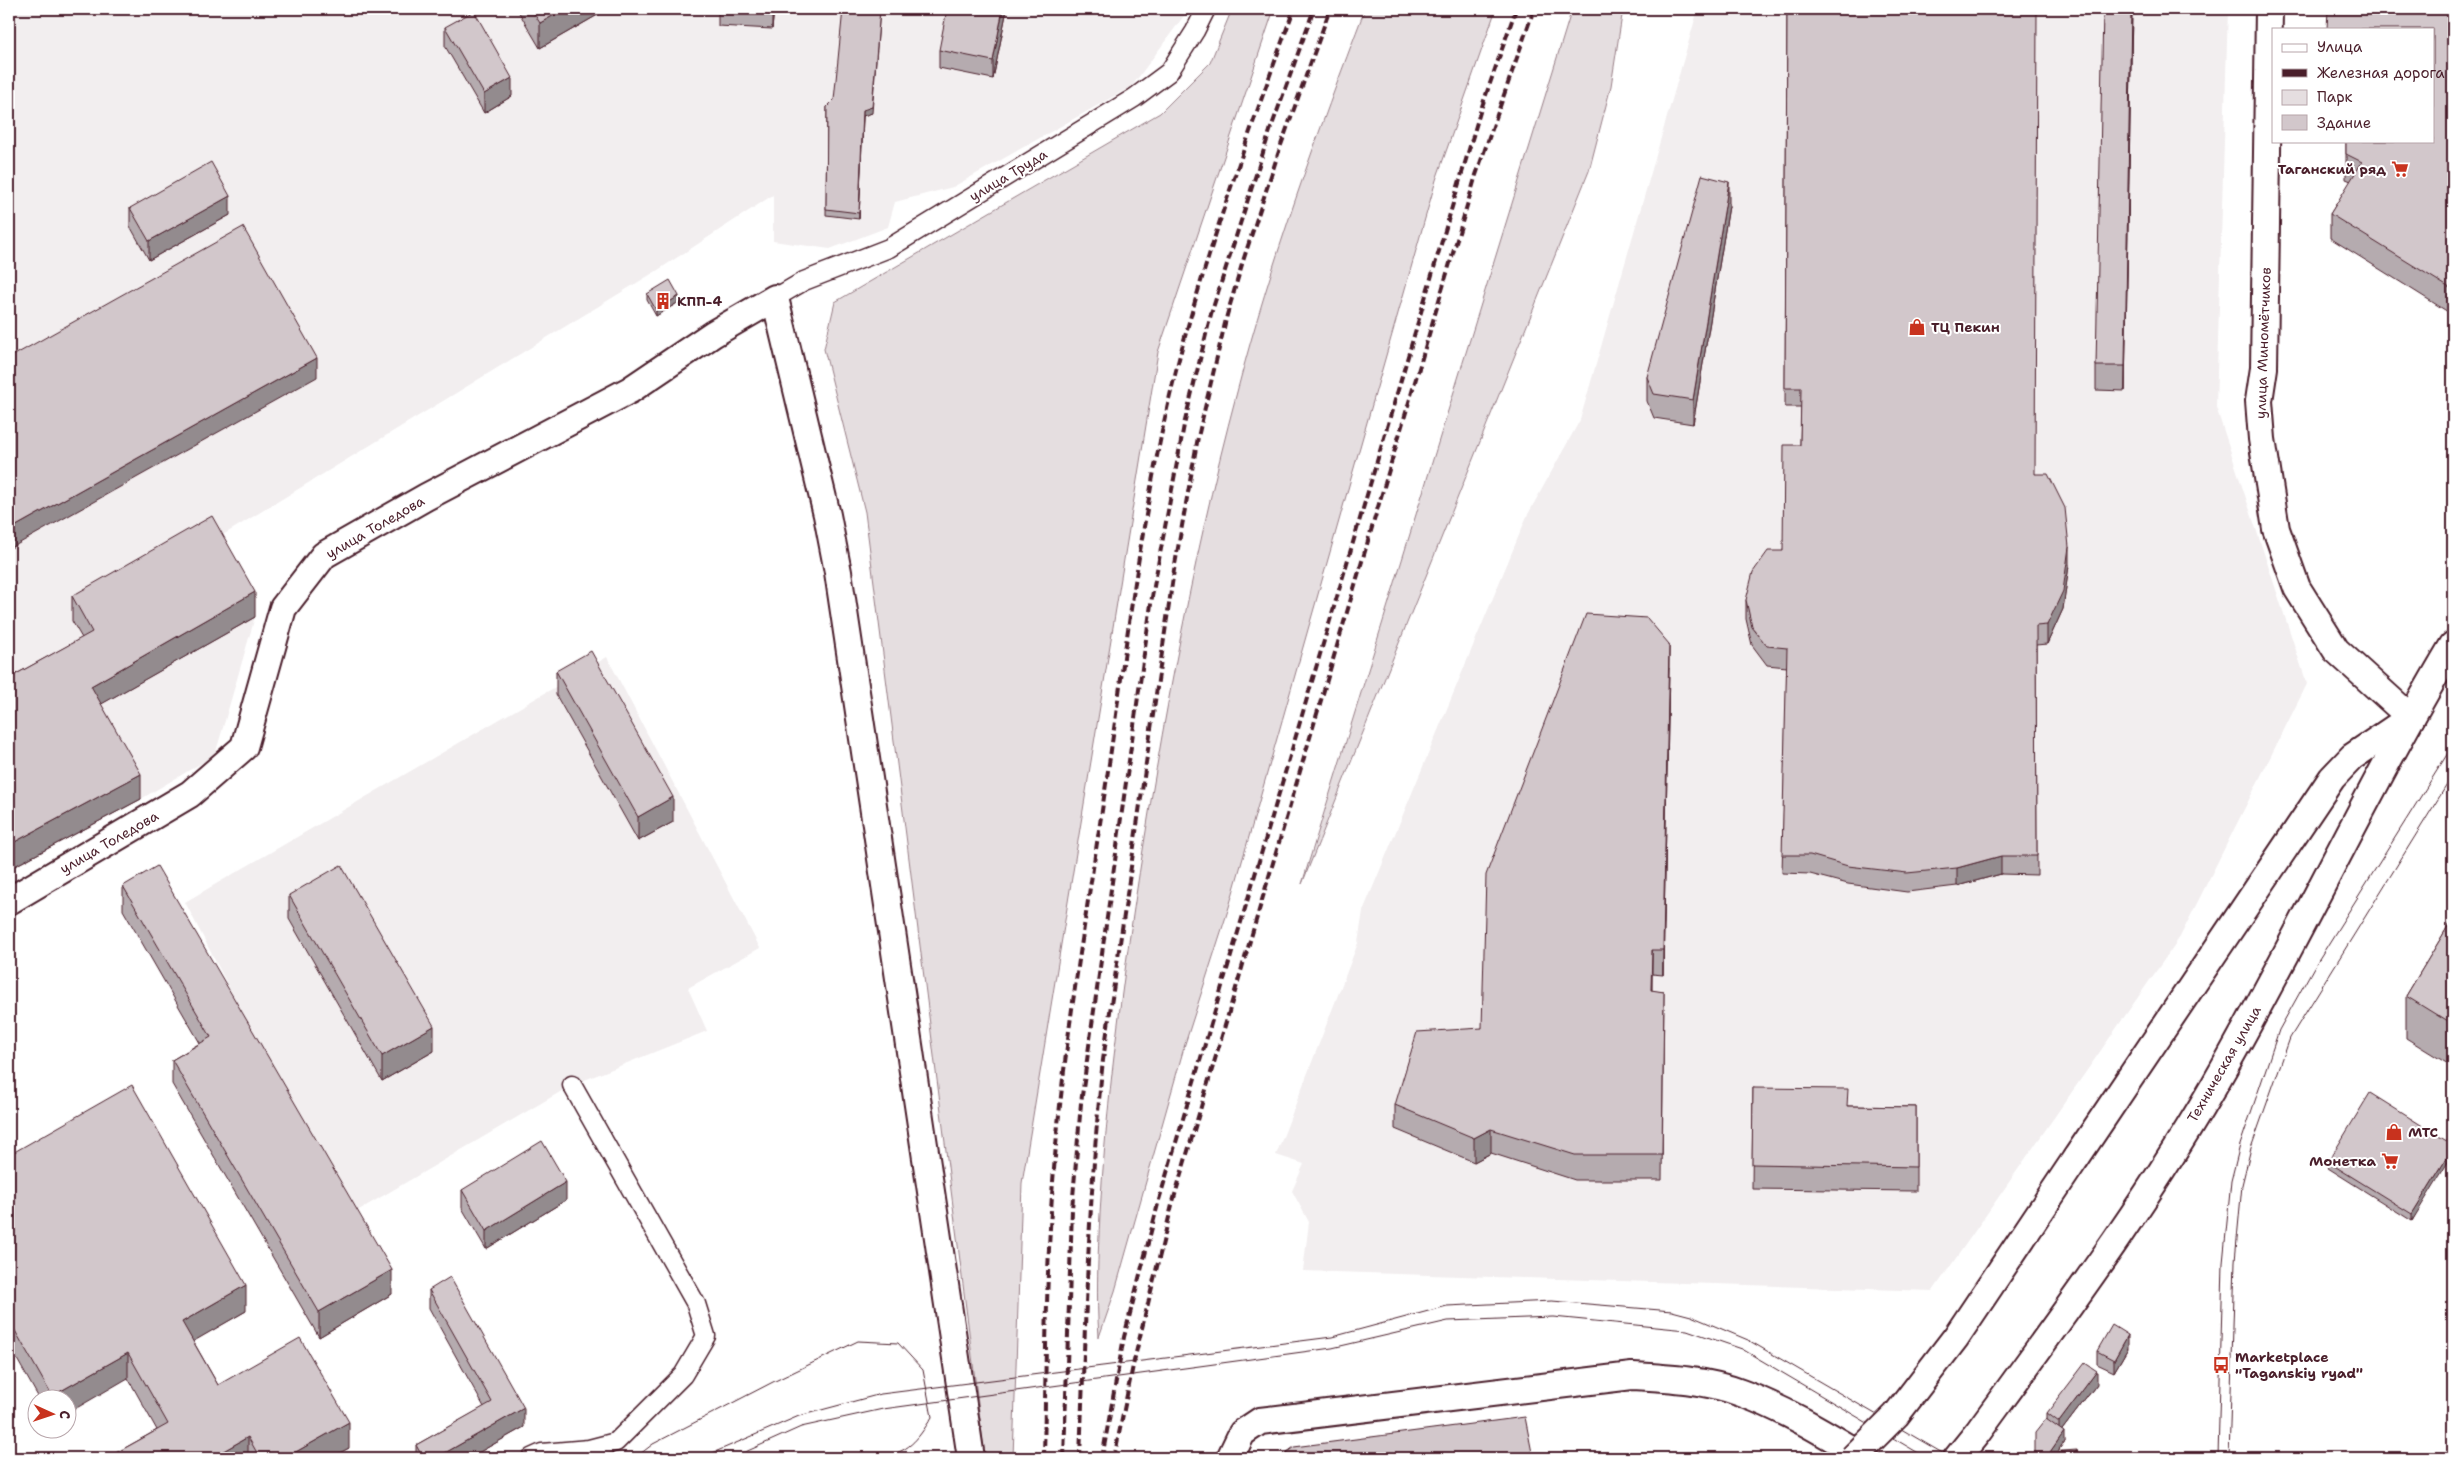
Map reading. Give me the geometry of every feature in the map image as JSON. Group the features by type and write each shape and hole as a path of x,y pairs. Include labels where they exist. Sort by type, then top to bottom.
{"street":[{"name":"улица Труда","path":"775,298 804,281 889,248 1134,98 1169,72 1196,31 1206,9"},
{"name":"улица Миномётчиков","path":"2269,9 2264,368 2259,401 2262,439 2276,529 2297,588 2336,650 2411,718"},
{"name":"улица Толедова","path":"9,901 190,794 244,747 283,608 324,556 426,497 630,390 713,334 775,298"},
{"path":"775,298 827,515 839,582 971,1458"},
{"name":"Техническая улица","path":"1957,1458 2100,1264 2215,1084 2411,718 2453,645"},
{"path":"1853,1458 1896,1415 1956,1337 2332,778 2352,757 2411,718"},
{"path":"531,1458 542,1453 589,1449 616,1442 683,1375 706,1336 696,1304 572,1085"},
{"path":"1230,1458 1242,1433 1260,1421 1632,1376 1669,1378 1710,1384 1740,1392 1781,1410 1866,1458"}],"shaded area":[{"path":"9,9 1189,9 1132,86 953,187 895,202 888,227 830,249 773,241 773,195 658,270 213,541 255,617 215,755 141,799 9,869"},
{"path":"1698,9 2228,9 2216,407 2307,684 2180,937 1933,1291 1303,1271 1309,1222 1292,1191 1304,1164 1276,1155 1358,943 1363,911 1527,516 1580,420"},
{"path":"607,657 760,948 688,988 707,1031 572,1085 347,1217 185,902"}],"green space":[{"path":"1232,9 1274,9 1158,352 1022,1183 1013,1458 985,1458 865,512 824,349 835,302 1160,113 1210,63"},
{"path":"1365,9 1496,9 1436,180 1229,907 1185,1044 1115,1291 1099,1337 1097,1291 1100,1214 1115,1044 1151,803 1175,665 1204,528 1250,343 1312,151"},
{"path":"1572,9 1623,9 1611,86 1589,171 1302,884"}],"building":[{"path":"531,9 565,9 540,23"},
{"path":"843,9 880,9 872,107 863,110 859,213 826,209 827,107 834,100"},
{"path":"947,9 1003,9 993,61 939,50"},
{"path":"1787,9 2037,9 2035,474 2048,474 2065,508 2069,547 2063,591 2047,625 2036,626 2037,856 2001,856 1957,868 1907,873 1848,866 1810,855 1782,855 1787,648 1767,646 1752,627 1746,600 1753,572 1768,551 1783,551 1784,445 1800,445 1801,388 1785,388"},
{"path":"2103,9 2131,9 2125,366 2096,366"},
{"name":"Таганский ряд","path":"2328,9 2453,9 2453,290 2330,214 2362,162 2346,154 2346,142 2434,142 2434,28 2327,28"},
{"path":"474,11 512,78 484,94 445,27"},
{"path":"211,162 230,196 149,241 130,208"},
{"path":"1702,175 1729,182 1693,400 1654,394 1647,377"},
{"path":"243,227 317,358 9,530 9,358"},
{"name":"КПП-4","path":"670,280 679,296 656,310 647,294"},
{"path":"212,516 255,592 91,686 141,774 9,845 9,678 92,632 72,596"},
{"path":"1586,614 1647,618 1669,644 1663,950 1652,950 1651,990 1664,992 1662,1155 1575,1155 1491,1129 1474,1138 1395,1105 1417,1032 1482,1028 1486,875"},
{"path":"591,651 673,797 638,817 556,671"},
{"path":"341,865 434,1026 382,1056 289,895"},
{"path":"157,866 392,1270 319,1312 172,1060 211,1037 123,886"},
{"path":"2453,918 2453,1025 2406,996"},
{"path":"132,1085 246,1285 182,1322 218,1385 300,1338 349,1422 285,1458 260,1458 248,1437 211,1458 107,1458 168,1424 128,1353 63,1390 49,1390 9,1320 9,1155"},
{"path":"1753,1088 1848,1089 1847,1106 1916,1107 1916,1167 1752,1164"},
{"name":"Монетка","path":"2370,1093 2453,1145 2453,1148 2412,1214 2328,1162"},
{"path":"542,1141 566,1182 486,1231 462,1190"},
{"path":"450,1277 524,1408 436,1458 423,1458 416,1445 492,1402 429,1290"},
{"path":"2112,1325 2128,1335 2114,1360 2097,1351"},
{"path":"2085,1363 2097,1371 2059,1422 2047,1413"},
{"path":"1525,1417 1533,1458 1279,1458 1294,1447"},
{"path":"2046,1419 2064,1432 2050,1452 2077,1450 2072,1458 2035,1458 2035,1433"}],"tram line":[{"path":"2218,1458 2223,1263 2231,1181 2240,1145 2279,1030 2314,967 2453,745"},
{"path":"2229,1458 2235,1261 2242,1185 2251,1148 2290,1038 2453,775"},
{"path":"701,1458 799,1416 881,1394 1332,1337 1447,1306 1552,1301 1672,1311 1691,1316 1748,1340 1951,1458"},
{"path":"732,1458 801,1427 883,1409 1332,1348 1448,1321 1553,1317 1687,1330 1742,1349 1927,1458"},
{"path":"635,1458 653,1444 773,1382 858,1341 898,1343 923,1370 932,1417 916,1439 905,1449 880,1458"}],"railway":[{"path":"1044,1458 1049,1241 1059,1117 1079,963 1132,599 1160,443 1184,340 1236,173 1294,9"},
{"path":"1064,1458 1072,1209 1081,1103 1152,597 1184,425 1211,314 1270,131 1314,9"},
{"path":"1080,1458 1091,1209 1103,1060 1174,570 1198,437 1227,315 1281,145 1330,9"},
{"path":"1102,1458 1124,1337 1159,1200 1480,112 1516,9"},
{"path":"1114,1458 1134,1361 1172,1205 1476,175 1534,9"}],"place":[{"name":"Таганский ряд","path":"2400,169"},
{"name":"КПП-4","path":"663,301"},
{"name":"ТЦ Пекин","path":"1917,327"},
{"name":"МТС","path":"2394,1132"},
{"name":"Монетка","path":"2390,1161"},
{"name":"Marketplace \"Taganskiy ryad\"","path":"2221,1365"}]}
